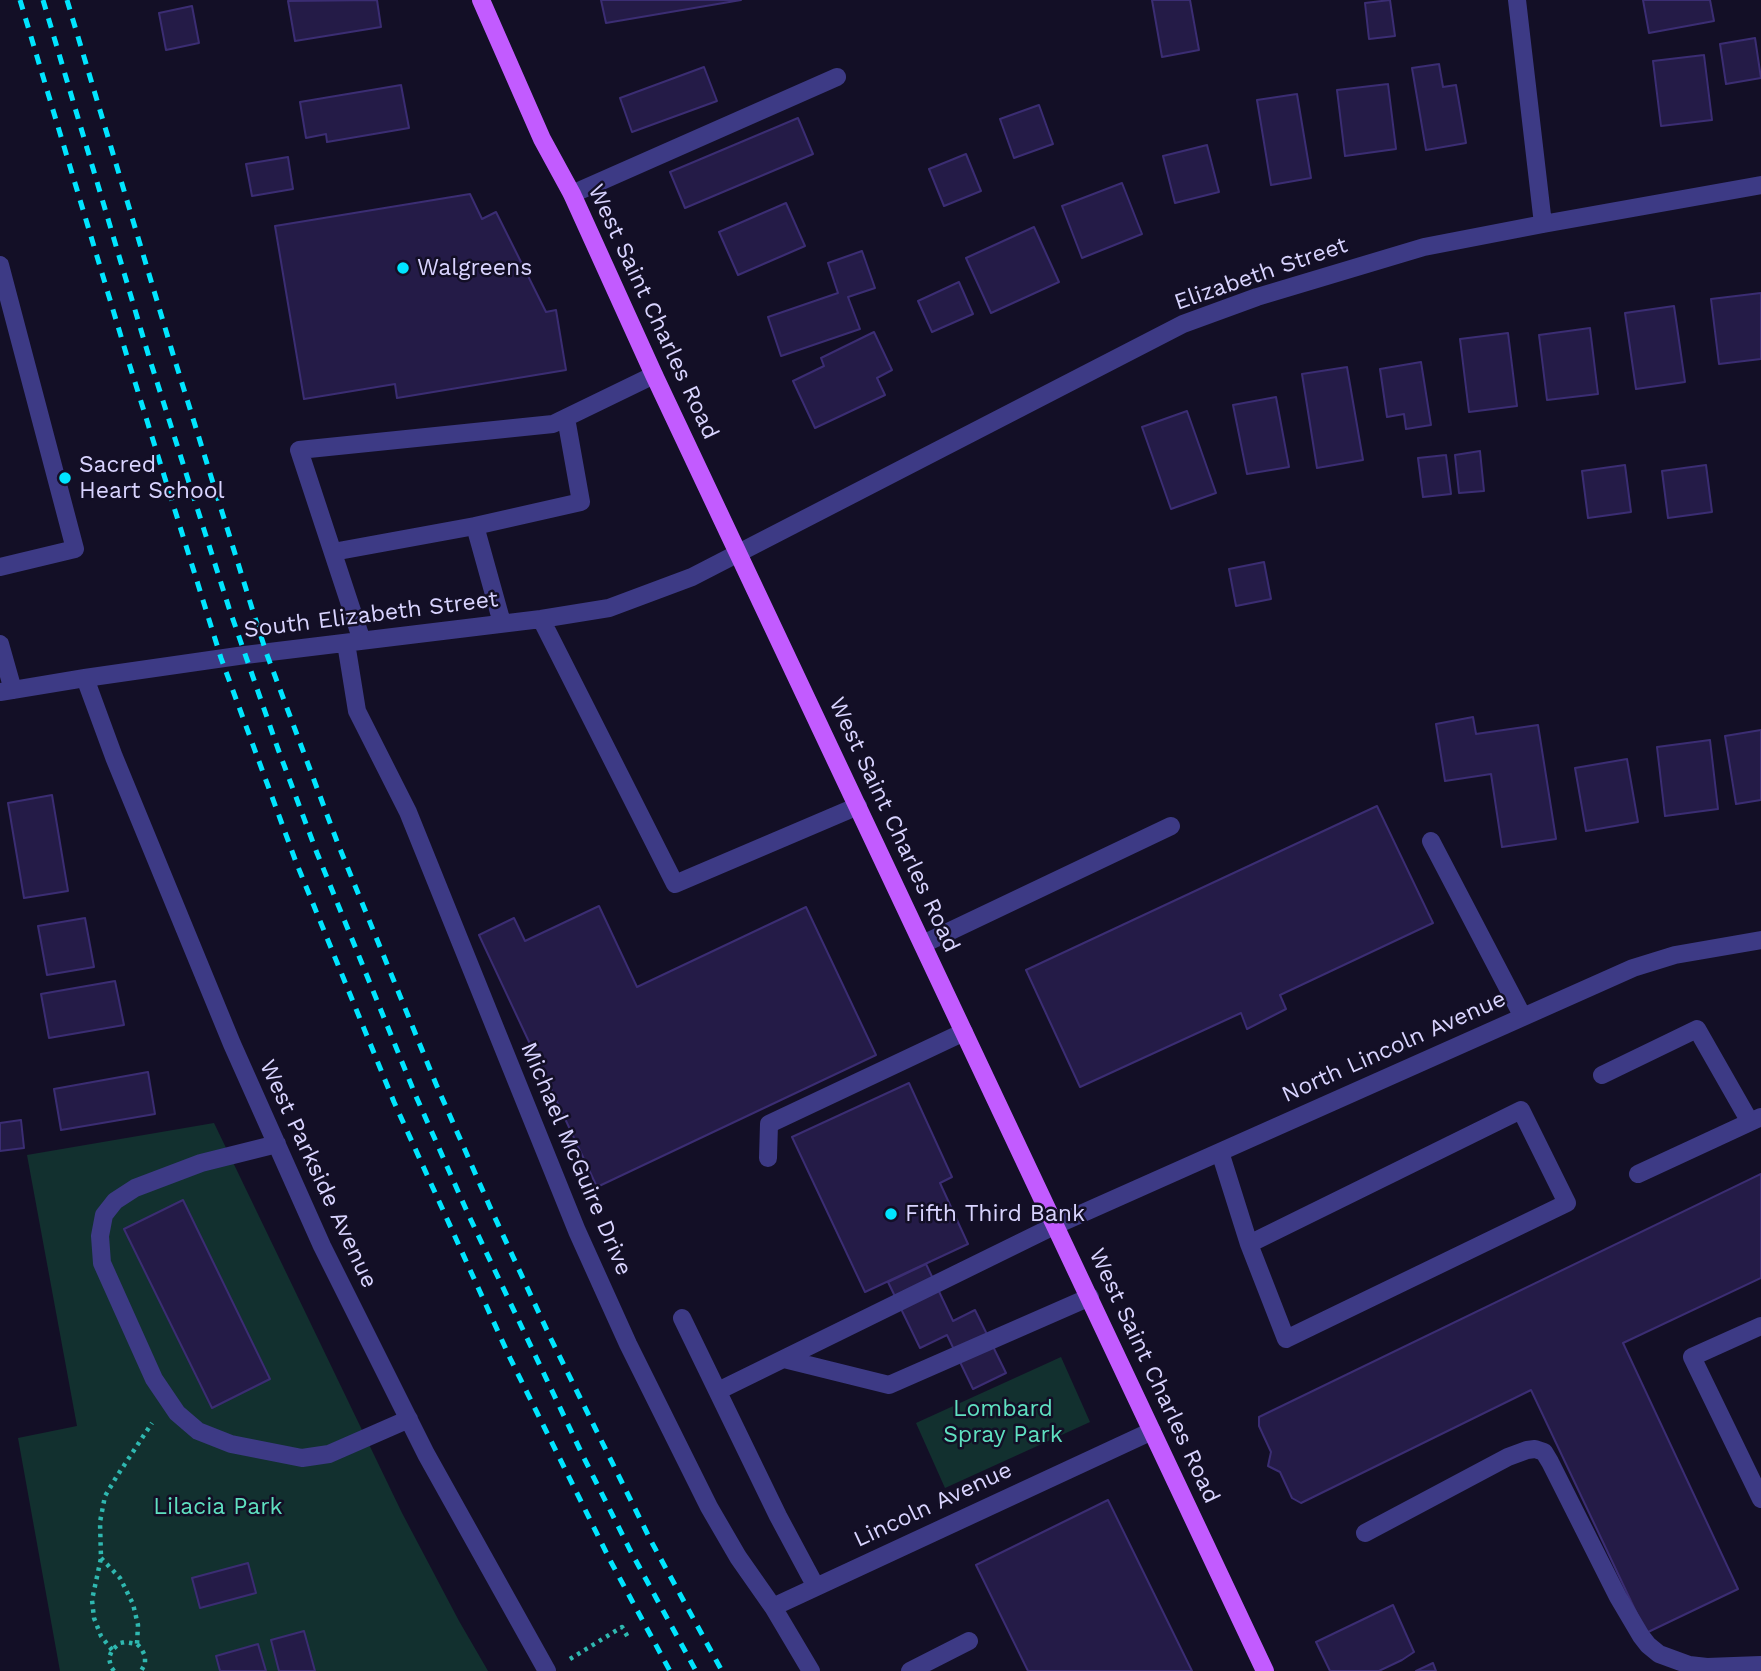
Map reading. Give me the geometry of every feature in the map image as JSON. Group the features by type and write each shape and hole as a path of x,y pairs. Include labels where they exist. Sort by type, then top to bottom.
{"main road":[{"name":"West Saint Charles Road","path":"481,0 542,139 572,194 654,375 1265,1671"}],"street":[{"path":"1517,0 1543,224"},
{"path":"572,194 837,77"},
{"name":"Elizabeth Street","path":"739,554 1183,324 1257,297 1424,247 1761,185"},
{"path":"0,265 75,549 0,567"},
{"path":"333,552 475,526 581,502 566,418 654,375"},
{"name":"Michael McGuire Drive","path":"566,418 553,425 299,450 333,552 354,642 356,711 408,812 577,1231 628,1344 709,1507 811,1671"},
{"path":"475,526 502,624"},
{"name":"South Elizabeth Street","path":"6,691 245,655 541,619 609,608 692,577 739,554"},
{"path":"541,619 674,884 858,806"},
{"path":"0,644 6,691"},
{"name":"West Parkside Avenue","path":"85,678 114,757 227,1032 322,1246 426,1454 465,1525 554,1668"},
{"path":"923,944 1171,826"},
{"path":"1431,841 1522,1017"},
{"name":"North Lincoln Avenue","path":"718,1391 1056,1225 1633,968 1675,955 1761,940"},
{"path":"1602,1075 1697,1029 1755,1119 1638,1174"},
{"path":"768,1158 769,1124 964,1032"},
{"path":"1220,1152 1250,1244 1286,1339 1567,1203 1521,1110 1250,1244"},
{"path":"277,1144 201,1163 135,1188 115,1201 104,1215 100,1236 102,1263 155,1379 177,1413 198,1431 230,1444 302,1458 330,1454 409,1419"},
{"path":"784,1359 889,1385 1090,1297"},
{"path":"682,1318 778,1516 816,1587"},
{"path":"1761,1326 1692,1357 1761,1499"},
{"name":"Lincoln Avenue","path":"773,1607 1152,1431"},
{"path":"1366,1533 1508,1457 1527,1450 1544,1452 1618,1597 1648,1645 1659,1654 1689,1665 1761,1665"},
{"path":"910,1671 969,1640"}],"path":[{"path":"112,1650 101,1636 93,1618 92,1600 101,1558 100,1522 105,1496 168,1400"},
{"path":"101,1558 120,1578 134,1604 138,1625 137,1644"},
{"path":"554,1668 622,1627 629,1639"},
{"path":"114,1671 109,1658 112,1650 125,1642 137,1644 141,1648 145,1664 141,1671"}],"green space":[{"name":"Lilacia Park","path":"214,1123 402,1513 488,1671 60,1671 18,1438 77,1426 27,1155"},
{"name":"Lombard Spray Park","path":"1061,1357 1090,1422 945,1488 916,1423"}],"building":[{"path":"377,0 381,27 295,41 288,1"},
{"path":"601,0 741,0 606,23"},
{"path":"1152,0 1190,0 1199,50 1162,57"},
{"path":"1390,0 1395,36 1369,39 1365,3"},
{"path":"1643,0 1710,0 1714,21 1649,33"},
{"path":"192,6 199,43 166,50 159,13"},
{"path":"1755,38 1761,78 1726,84 1720,44"},
{"path":"1704,55 1712,120 1661,126 1653,61"},
{"path":"1439,64 1443,87 1456,85 1466,143 1426,150 1412,68"},
{"path":"704,67 717,101 632,132 620,98"},
{"path":"1388,84 1396,149 1345,156 1337,90"},
{"path":"401,85 409,128 327,142 326,134 306,138 300,102"},
{"path":"1297,94 1311,178 1271,185 1257,100"},
{"path":"1039,105 1053,144 1014,158 1000,119"},
{"path":"798,118 813,154 685,208 670,172"},
{"path":"1207,145 1219,192 1175,203 1163,156"},
{"path":"966,154 981,191 944,206 929,169"},
{"path":"288,157 293,189 252,196 246,164"},
{"path":"1122,183 1142,234 1082,258 1062,206"},
{"name":"Walgreens","path":"470,194 482,219 496,212 546,312 556,310 566,370 397,398 395,384 304,399 275,226"},
{"path":"786,203 805,246 738,275 719,232"},
{"path":"1034,227 1059,282 991,313 966,258"},
{"path":"862,251 875,288 848,297 860,329 781,356 768,317 838,293 828,263"},
{"path":"959,282 973,314 932,332 918,301"},
{"path":"1761,293 1761,359 1719,364 1711,299"},
{"path":"1674,306 1685,382 1636,389 1625,313"},
{"path":"1590,328 1598,394 1547,400 1539,335"},
{"path":"874,332 892,370 877,378 885,395 815,428 793,381 824,366 821,358"},
{"path":"1508,333 1517,406 1469,412 1460,339"},
{"path":"1421,362 1431,425 1406,429 1404,414 1387,417 1380,369"},
{"path":"1347,367 1363,460 1317,468 1302,374"},
{"path":"1276,397 1289,467 1247,474 1233,405"},
{"path":"1187,411 1216,493 1171,509 1142,427"},
{"path":"1480,451 1484,491 1459,493 1455,455"},
{"path":"1446,455 1451,494 1423,497 1418,458"},
{"path":"1625,465 1631,512 1588,518 1582,471"},
{"path":"1706,465 1712,512 1668,518 1662,471"},
{"path":"1264,562 1271,599 1236,606 1229,569"},
{"path":"1473,717 1476,734 1538,725 1556,839 1502,847 1491,774 1445,781 1436,724"},
{"path":"1761,730 1761,800 1736,804 1725,736"},
{"path":"1710,740 1718,809 1665,816 1657,747"},
{"path":"1627,759 1638,822 1586,831 1575,768"},
{"path":"52,795 68,891 24,898 8,803"},
{"path":"1377,806 1433,923 1280,995 1286,1009 1247,1029 1241,1013 1080,1087 1026,970"},
{"path":"599,906 637,987 806,907 876,1055 597,1187 479,935 514,918 525,941"},
{"path":"85,918 94,967 47,975 38,926"},
{"path":"115,981 124,1025 49,1038 41,994"},
{"path":"148,1072 155,1114 61,1130 54,1089"},
{"name":"Fifth Third Bank","path":"909,1083 952,1177 940,1183 968,1244 865,1292 792,1137"},
{"path":"21,1120 24,1148 0,1151 0,1123"},
{"path":"1761,1174 1761,1278 1623,1343 1738,1589 1646,1633 1531,1390 1301,1503 1292,1498 1280,1472 1268,1466 1271,1452 1259,1426 1259,1417"},
{"path":"183,1200 270,1379 212,1408 124,1229"},
{"path":"926,1264 953,1321 975,1310 1006,1373 973,1389 947,1335 920,1348 888,1282"},
{"path":"1108,1500 1192,1671 1028,1671 976,1565"},
{"path":"248,1563 256,1593 200,1608 192,1578"},
{"path":"1393,1605 1414,1652 1379,1671 1330,1671 1316,1642"},
{"path":"304,1631 315,1671 279,1671 271,1640"},
{"path":"258,1644 266,1671 220,1671 216,1656"},
{"path":"1433,1663 1436,1671 1416,1671"}],"railway":[{"path":"20,0 221,658 296,862 394,1102 510,1358 611,1562 670,1671"},
{"path":"43,0 149,357 229,608 317,853 415,1094 469,1216 583,1456 630,1550 696,1671"},
{"path":"67,0 266,652 338,844 436,1084 551,1339 651,1541 722,1671"}],"place":[{"name":"Walgreens","path":"403,268"},
{"name":"Sacred Heart School","path":"65,478"},
{"name":"Fifth Third Bank","path":"891,1214"}]}
